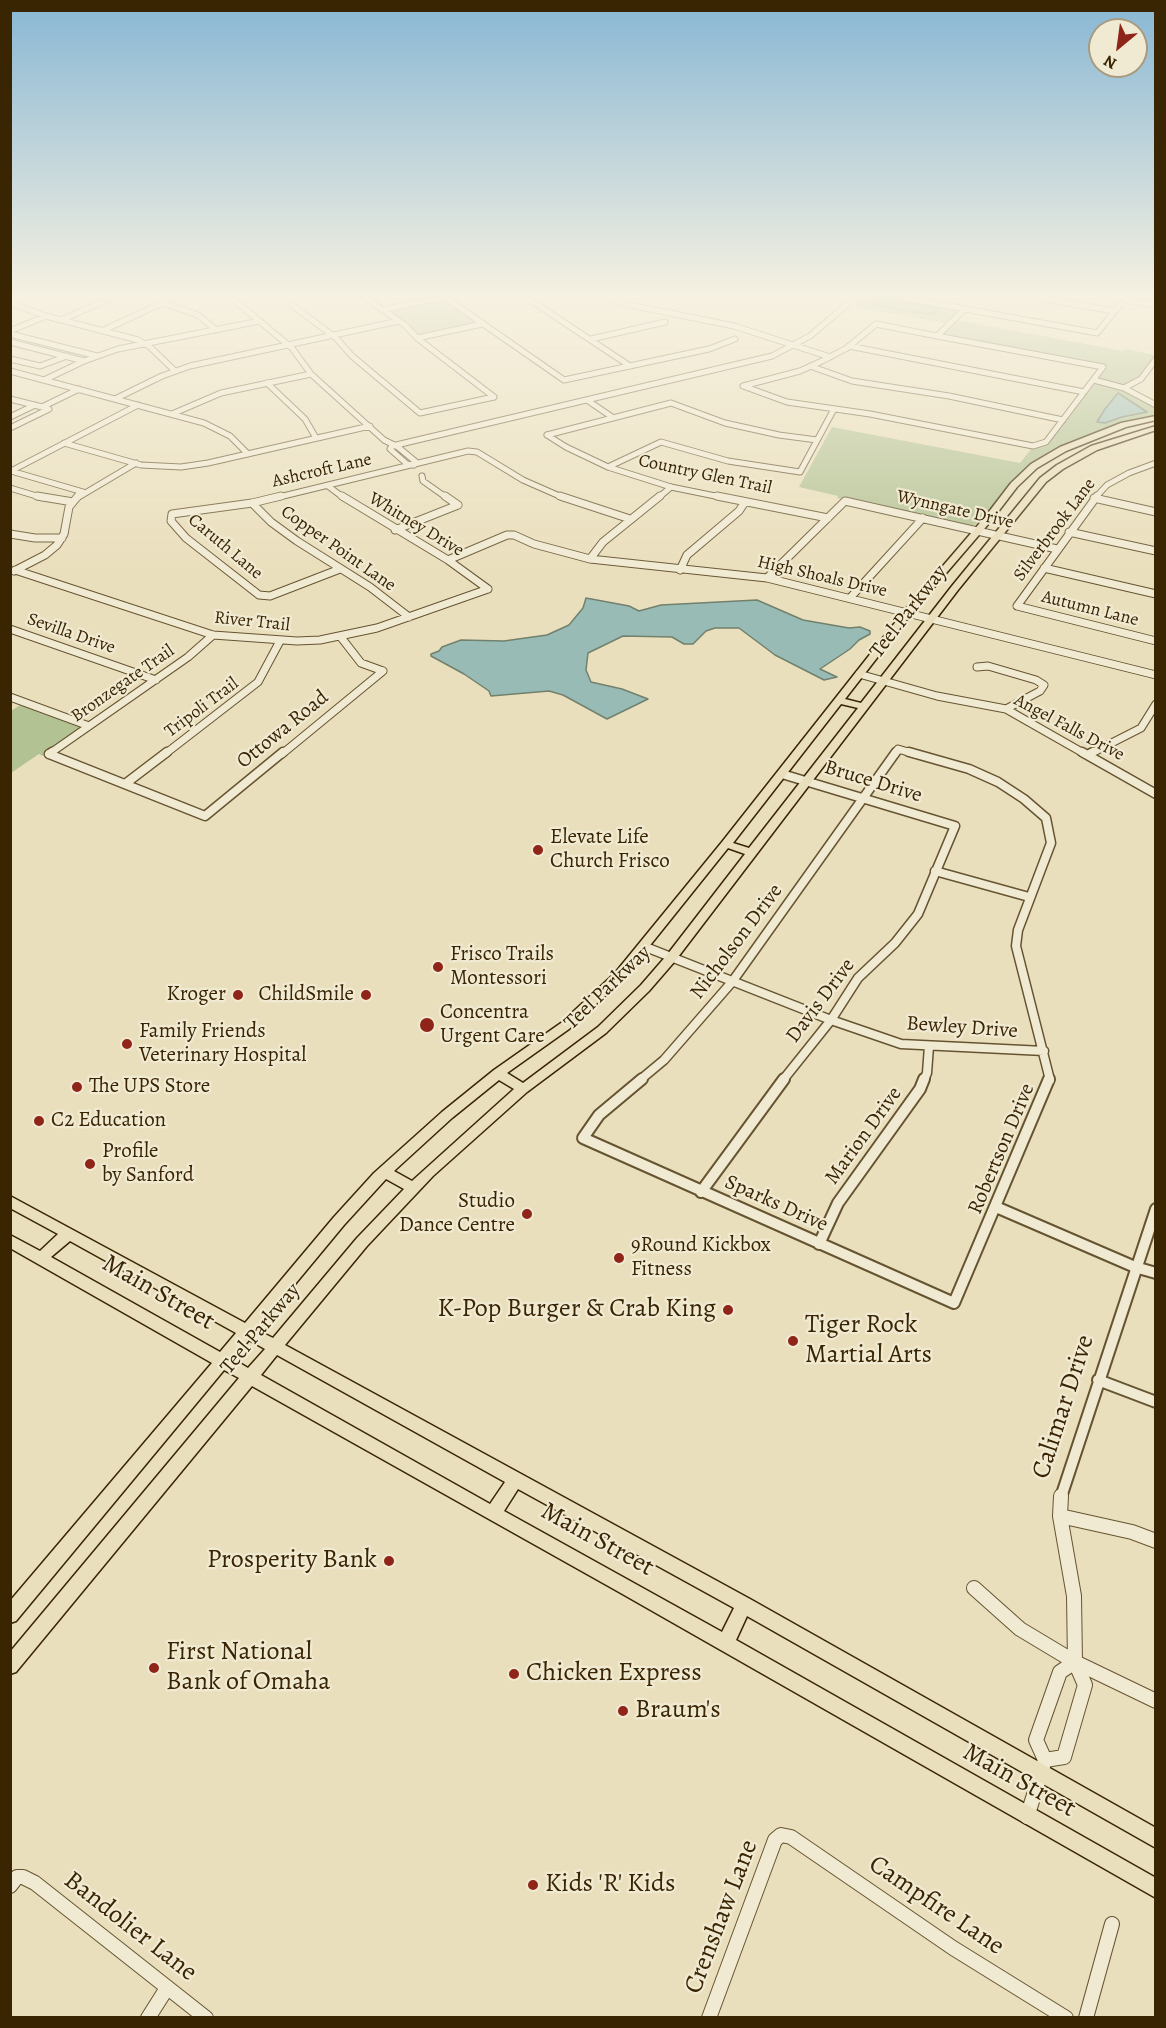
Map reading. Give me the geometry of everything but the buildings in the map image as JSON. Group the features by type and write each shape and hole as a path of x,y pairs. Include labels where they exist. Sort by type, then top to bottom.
{"main road":[{"name":"Teel Parkway","path":"10,1615 339,1221 385,1172 447,1115 498,1073 565,1026 594,1001 643,946 782,774 908,612 978,531 1014,485 1024,475 1063,449 1092,436 1155,418"},
{"name":"Teel Parkway","path":"10,1666 362,1242 462,1141 523,1089 602,1030 645,988 671,958 933,618 1043,480 1060,467 1095,448 1155,428"},
{"path":"1024,475 1043,480"},
{"path":"839,700 864,707"},
{"path":"726,844 752,853"},
{"path":"498,1073 523,1089"},
{"path":"385,1172 413,1188"},
{"name":"Main Street","path":"10,1201 1042,1767 1155,1839"},
{"path":"41,1258 69,1233"},
{"name":"Main Street","path":"10,1240 493,1514 726,1643 1155,1889"},
{"path":"493,1514 515,1480"},
{"path":"726,1643 744,1605"}],"street":[{"path":"10,428 76,391"},
{"path":"85,391 221,430 248,454"},
{"path":"115,399 133,391"},
{"path":"172,414 213,396 235,391"},
{"path":"275,391 308,422 316,438"},
{"path":"330,391 392,446"},
{"path":"393,391 420,413 494,397 486,391"},
{"path":"392,446 626,391"},
{"path":"756,391 787,402 1033,446 1046,442 1084,392 1077,391"},
{"path":"914,391 1063,420"},
{"path":"1129,391 1155,405"},
{"path":"10,399 45,408"},
{"path":"587,400 612,417 671,403 735,425 817,440"},
{"path":"10,417 35,405"},
{"path":"11,471 138,405"},
{"path":"608,466 661,442 728,461 800,472 834,409"},
{"name":"Country Glen Trail","path":"612,417 547,435 566,447 608,466 671,487 828,518"},
{"path":"64,443 136,463 160,467 188,466 370,426"},
{"path":"392,446 390,449 407,464 414,465"},
{"name":"Ashcroft Lane","path":"172,514 252,503 468,451 477,452 523,480 630,519"},
{"path":"13,572 49,552 62,538 68,510 72,502 83,492 136,463"},
{"name":"Silverbrook Lane","path":"1017,606 1094,498 1109,483 1155,463"},
{"path":"1146,466 1155,471"},
{"path":"11,471 83,492"},
{"path":"395,530 458,505 423,481 422,476"},
{"name":"Whitney Drive","path":"328,486 395,530 448,560 488,589"},
{"path":"590,559 603,542 671,487"},
{"path":"10,488 44,498 72,502"},
{"path":"1094,498 1155,512"},
{"name":"Wynngate Drive","path":"828,518 846,501 1057,549"},
{"path":"681,570 687,555 738,511 745,502"},
{"name":"Copper Point Lane","path":"252,503 271,522 370,587 409,617"},
{"name":"Caruth Lane","path":"172,514 171,521 186,538 231,576 259,595 266,597 340,569"},
{"path":"768,578 828,518"},
{"path":"850,598 923,518"},
{"path":"1069,532 1155,551"},
{"path":"10,534 35,538 62,538"},
{"name":"High Shoals Drive","path":"448,560 507,535 514,535 534,544 590,559 768,578 1155,675"},
{"path":"1044,568 1155,594"},
{"name":"River Trail","path":"13,572 213,635 280,640 309,641 340,636 409,617 488,589"},
{"name":"Autumn Lane","path":"1017,606 1155,641"},
{"name":"Sevilla Drive","path":"10,628 156,680"},
{"name":"Bronzegate Trail","path":"125,784 49,754 188,657 213,635"},
{"name":"Ottowa Road","path":"125,784 205,816 383,671 361,663 340,636"},
{"name":"Tripoli Trail","path":"125,784 258,682 267,669 280,640"},
{"path":"977,667 988,666 1036,680 1044,685 1040,691 1006,709"},
{"name":"Angel Falls Drive","path":"859,674 937,696 1006,709 1089,754 1155,794"},
{"path":"10,697 89,726"},
{"path":"10,707 20,700"},
{"path":"1089,754 1141,728 1155,704"},
{"name":"Nicholson Drive","path":"583,1138 599,1115 664,1060 732,982 898,749"},
{"name":"Robertson Drive","path":"898,749 969,770 998,782 1046,818 1051,843 1044,867 1029,897 1018,930 1016,946 1050,1081 954,1303"},
{"name":"Bruce Drive","path":"782,774 955,826"},
{"name":"Davis Drive","path":"701,1192 760,1109 831,1020 858,978 895,943 918,914 934,871 955,826"},
{"path":"934,871 1029,897"},
{"name":"Bewley Drive","path":"643,946 831,1020 902,1044 1044,1051"},
{"name":"Marion Drive","path":"819,1244 838,1203 920,1089 927,1073 929,1046"},
{"name":"Sparks Drive","path":"583,1138 954,1303"},
{"path":"996,1207 1135,1267 1155,1273"},
{"name":"Calimar Drive","path":"1042,1767 1064,1757 1085,1685 1075,1662 1074,1596 1059,1503 1063,1482 1155,1209"},
{"path":"1098,1380 1155,1402"},
{"path":"1060,1516 1132,1533 1155,1541"},
{"path":"974,1588 1020,1629 1075,1662 1155,1701"},
{"path":"1027,1816 1042,1767 1036,1740 1060,1672 1075,1662"},
{"name":"Crenshaw Lane","path":"709,2018 775,1840 781,1835"},
{"name":"Campfire Lane","path":"781,1835 791,1837 953,1948 1066,2018"},
{"name":"Bandolier Lane","path":"17,1881 35,1883 206,2018"},
{"path":"1086,2018 1112,1923"},
{"path":"148,2018 167,1988"}],"green space":[{"path":"1089,391 1133,391 1155,408 1155,416 1080,438 1031,466 972,526 837,498 838,496 799,487 832,427 1020,463 1032,448 1049,443"},
{"path":"22,704 83,727 43,756 39,754 11,773 11,711"}],"water":[{"path":"1118,393 1147,412 1105,423 1097,422 1105,409"},
{"path":"586,598 629,606 639,611 661,605 757,600 803,620 849,628 860,627 870,631 870,634 820,669 837,677 824,680 775,655 739,628 715,628 706,631 693,644 684,644 672,637 623,636 588,653 586,670 591,682 622,689 648,699 607,719 563,695 549,691 491,696 489,691 464,674 431,656 442,647 461,640 504,641 547,635 569,625 583,608"}],"place":[{"name":"Elevate Life Church Frisco","path":"538,850"},
{"name":"Frisco Trails Montessori","path":"438,967"},
{"name":"Kroger","path":"238,995"},
{"name":"ChildSmile","path":"366,995"},
{"name":"Concentra Urgent Care","path":"427,1025"},
{"name":"Family Friends Veterinary Hospital","path":"127,1044"},
{"name":"The UPS Store","path":"77,1087"},
{"name":"C2 Education","path":"39,1121"},
{"name":"Profile by Sanford","path":"90,1164"},
{"name":"Studio Dance Centre","path":"527,1214"},
{"name":"9Round Kickbox Fitness","path":"619,1258"},
{"name":"K-Pop Burger & Crab King","path":"728,1310"},
{"name":"Tiger Rock Martial Arts","path":"793,1341"},
{"name":"Prosperity Bank","path":"389,1561"},
{"name":"First National Bank of Omaha","path":"154,1668"},
{"name":"Chicken Express","path":"514,1674"},
{"name":"Braum's","path":"623,1711"},
{"name":"Kids 'R' Kids","path":"533,1885"}]}
